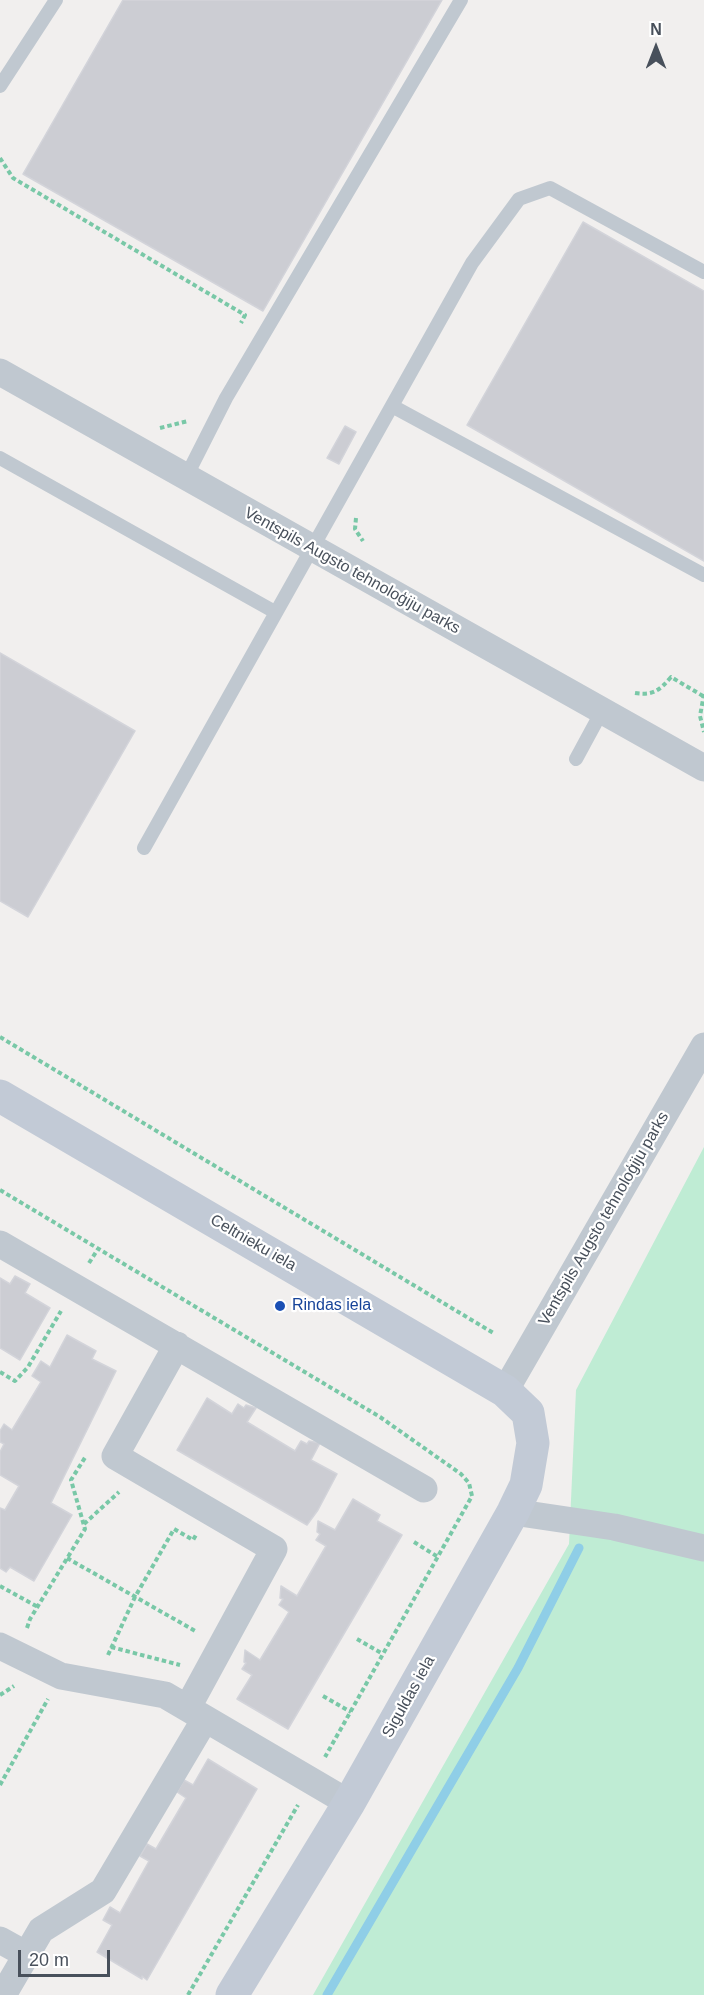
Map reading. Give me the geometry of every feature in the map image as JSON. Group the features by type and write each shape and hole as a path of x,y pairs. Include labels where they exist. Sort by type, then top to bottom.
{"street":[{"name":"Ventspils Augsto tehnoloģiju parks","path":"0,372 704,768"},
{"name":"Ventspils Augsto tehnoloģiju parks","path":"505,1391 702,1053"},
{"name":"Celtnieku iela","path":"0,1096 505,1391"},
{"path":"0,1244 424,1489"},
{"path":"3,1995 41,1930 104,1891 196,1713 207,1672 274,1549 114,1456 177,1345"},
{"name":"Siguldas iela","path":"232,1995 349,1803 526,1485 533,1443 528,1413 505,1391"},
{"path":"513,1512 614,1527 704,1548"},
{"path":"9,1650 61,1676 165,1695 349,1803"},
{"path":"0,1940 27,1955"}],"lane":[{"path":"0,87 56,0"},
{"path":"186,477 226,398 461,0"},
{"path":"144,848 472,263 519,199 550,188 704,272"},
{"path":"392,406 704,575"},
{"path":"0,458 275,612"},
{"path":"576,759 602,711"}],"path":[{"path":"0,158 13,178 245,315 241,324"},
{"path":"156,428 186,423 192,417"},
{"path":"358,509 355,528 367,548"},
{"path":"626,692 644,695 660,690 672,677 703,695 700,716 704,732"},
{"path":"0,1037 495,1334"},
{"path":"0,1191 380,1417 461,1474 469,1483 472,1496 324,1760"},
{"path":"0,1372 15,1380 22,1374 98,1249"},
{"path":"9,1650 85,1529 72,1480 89,1451"},
{"path":"84,1524 142,1472"},
{"path":"98,1682 111,1647 135,1597 174,1529 193,1540 209,1511"},
{"path":"414,1542 438,1557"},
{"path":"67,1558 221,1646"},
{"path":"0,1586 38,1607"},
{"path":"357,1639 383,1654"},
{"path":"111,1647 207,1672"},
{"path":"0,1785 61,1676"},
{"path":"323,1696 351,1712"},
{"path":"188,1995 298,1804"}],"green space":[{"path":"704,1147 704,1995 313,1995 569,1544 576,1390"}],"building":[{"path":"123,0 442,0 263,311 23,174"},
{"path":"583,222 704,291 704,561 467,425"},
{"path":"345,426 356,432 339,464 327,458"},
{"path":"0,653 135,731 28,917 0,901"},
{"path":"15,1276 30,1284 25,1293 50,1308 20,1360 0,1348 0,1278 10,1284"},
{"path":"67,1335 96,1351 92,1359 116,1371 51,1503 72,1515 34,1581 10,1567 6,1572 0,1568 0,1508 5,1510 19,1486 0,1475 0,1452 4,1444 0,1442 0,1431 4,1424 12,1430 41,1382 32,1376 41,1361 50,1367"},
{"path":"207,1398 232,1414 238,1404 244,1408 246,1405 256,1408 247,1422 295,1451 301,1441 307,1444 309,1441 320,1443 311,1460 337,1474 318,1510 307,1525 177,1450"},
{"path":"353,1499 380,1515 377,1521 402,1535 288,1729 237,1699 252,1675 242,1669 246,1663 244,1662 245,1650 260,1660 289,1612 279,1605 283,1599 280,1598 281,1586 297,1596 326,1546 316,1540 320,1534 317,1532 318,1521 335,1530"},
{"path":"208,1759 257,1789 147,1980 142,1976 142,1979 97,1952 112,1925 103,1920 110,1907 120,1913 149,1861 140,1856 147,1844 156,1849 186,1798 177,1792 184,1780 193,1785"}],"waterway":[{"path":"327,1995 518,1668 579,1548"}],"place":[{"name":"Rindas iela","path":"280,1306"}]}
